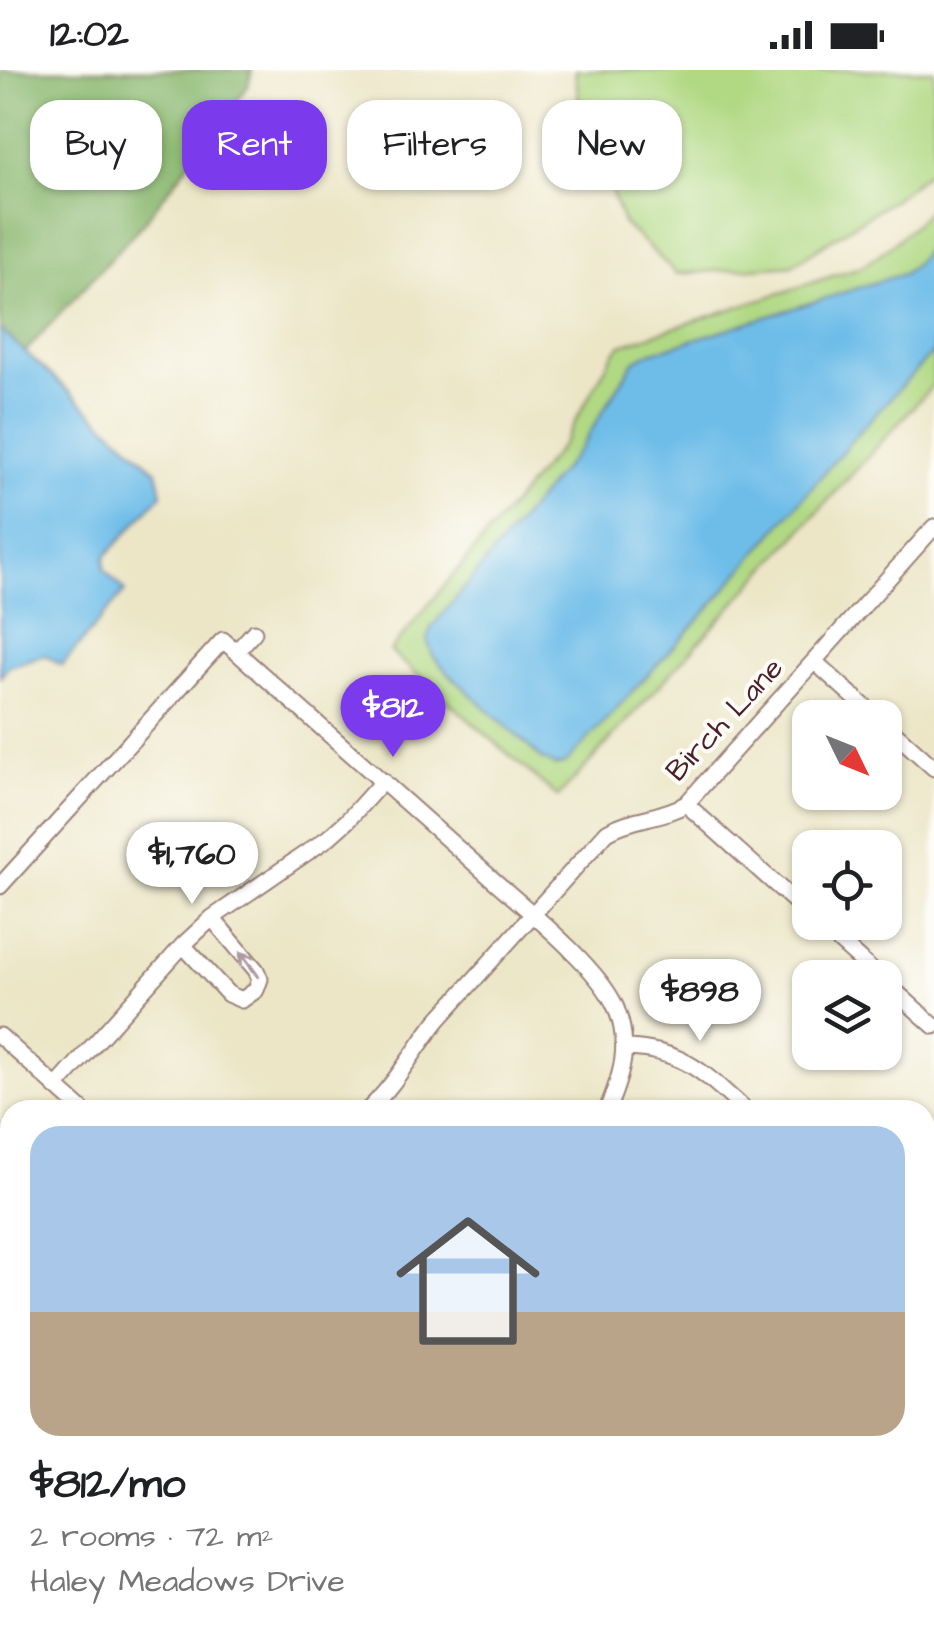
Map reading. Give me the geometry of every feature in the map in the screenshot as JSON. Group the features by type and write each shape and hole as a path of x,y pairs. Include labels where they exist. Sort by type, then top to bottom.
{"street":[{"name":"Birch Lane","path":"378,1100 437,1021 606,832 624,822 668,814 686,804 934,527"},
{"path":"236,652 254,632"},
{"path":"0,886 223,640 532,914 598,979 616,1007 626,1048 611,1100"},
{"path":"814,662 857,700"},
{"path":"902,739 934,768"},
{"path":"56,1087 183,945 212,918 328,838 383,781"},
{"path":"686,804 792,899"},
{"path":"183,945 228,994 242,1000 256,990 260,979 256,970 212,918"},
{"path":"838,940 860,960"},
{"path":"902,998 934,1026"},
{"path":"0,1036 71,1100"},
{"path":"626,1048 654,1049 679,1057 734,1100"}],"green space":[{"path":"0,70 252,70 248,86 237,100 182,100 182,172 144,222 25,352 0,331"},
{"path":"575,70 934,70 934,167 894,199 792,265 677,274 623,223 611,190 682,190 682,100 579,100"},
{"path":"934,204 934,384 558,797 390,651 562,445 621,345 860,267 900,238"}],"water":[{"path":"934,240 934,351 857,434 708,610 566,763 556,766 542,759 433,656 427,640 431,628 581,447 634,361 903,274"},
{"path":"0,329 157,471 162,494 105,557 104,569 125,591 62,665 45,655 9,666 0,677"}]}
